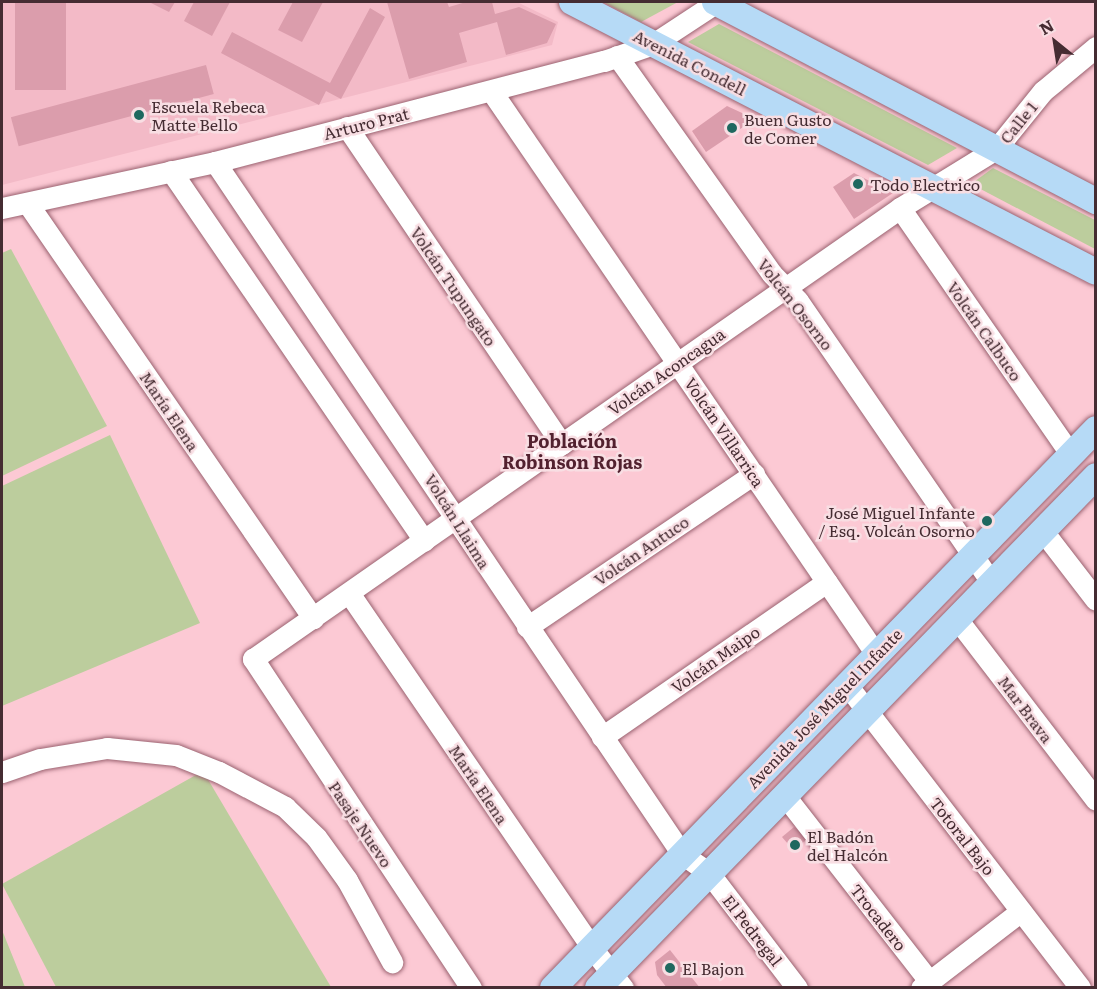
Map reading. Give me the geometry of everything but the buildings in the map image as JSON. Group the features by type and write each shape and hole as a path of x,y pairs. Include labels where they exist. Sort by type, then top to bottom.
{"main road":[{"name":"Avenida Condell","path":"572,2 1095,272"},
{"path":"716,2 1095,201"},
{"name":"Avenida José Miguel Infante","path":"553,987 1095,429"},
{"name":"Avenida José Miguel Infante","path":"611,983 709,873 1095,476"}],"street":[{"name":"Arturo Prat","path":"2,208 215,162 492,92 617,57 653,44 716,2"},
{"name":"Calle 1","path":"931,187 996,149 1043,91 1095,47"},
{"name":"Volcán Osorno","path":"617,57 785,288 798,301 992,583"},
{"name":"Volcán Villarrica","path":"492,92 876,654"},
{"name":"Volcán Tupungato","path":"347,127 562,444"},
{"name":"Volcán Llaima","path":"215,162 682,854 709,873"},
{"path":"171,171 424,541"},
{"name":"Volcán Aconcagua","path":"253,659 931,187"},
{"name":"María Elena","path":"28,204 313,618"},
{"name":"Volcán Calbuco","path":"900,208 1071,455"},
{"name":"Volcán Antuco","path":"527,627 754,474"},
{"path":"1042,530 1095,600"},
{"name":"Volcán Maipo","path":"602,737 827,582"},
{"name":"María Elena","path":"349,593 592,948 611,983"},
{"name":"Mar Brava","path":"957,619 1095,800"},
{"name":"Pasaje Nuevo","path":"253,659 471,987"},
{"name":"Totoral Bajo","path":"847,685 1080,987"},
{"path":"2,772 40,759 107,748 176,755 219,772 285,807 316,837 347,880 392,962"},
{"name":"Trocadero","path":"785,796 925,984"},
{"name":"El Pedregal","path":"709,873 797,987"},
{"path":"925,984 1021,911"}],"shaded area":[{"name":"Escuela Rebeca Matte Bello","path":"2,2 517,2 558,22 552,45 2,185"}],"green space":[{"path":"603,2 678,2 641,22"},
{"path":"719,24 957,148 928,165 688,42"},
{"path":"993,168 1095,220 1095,249 971,184"},
{"path":"11,249 107,426 2,476 2,253"},
{"path":"110,435 200,623 2,706 2,486"},
{"path":"203,771 331,987 56,987 2,884"},
{"path":"2,930 25,987 2,987"}],"place":[{"name":"Escuela Rebeca Matte Bello","path":"139,115"},
{"name":"Buen Gusto de Comer","path":"732,128"},
{"name":"Todo Electrico","path":"858,184"},
{"name":"José Miguel Infante / Esq. Volcán Osorno","path":"987,521"},
{"name":"El Badón del Halcón","path":"795,845"},
{"name":"El Bajon","path":"670,968"}],"district":[{"name":"Población Robinson Rojas","path":"572,452"}]}
